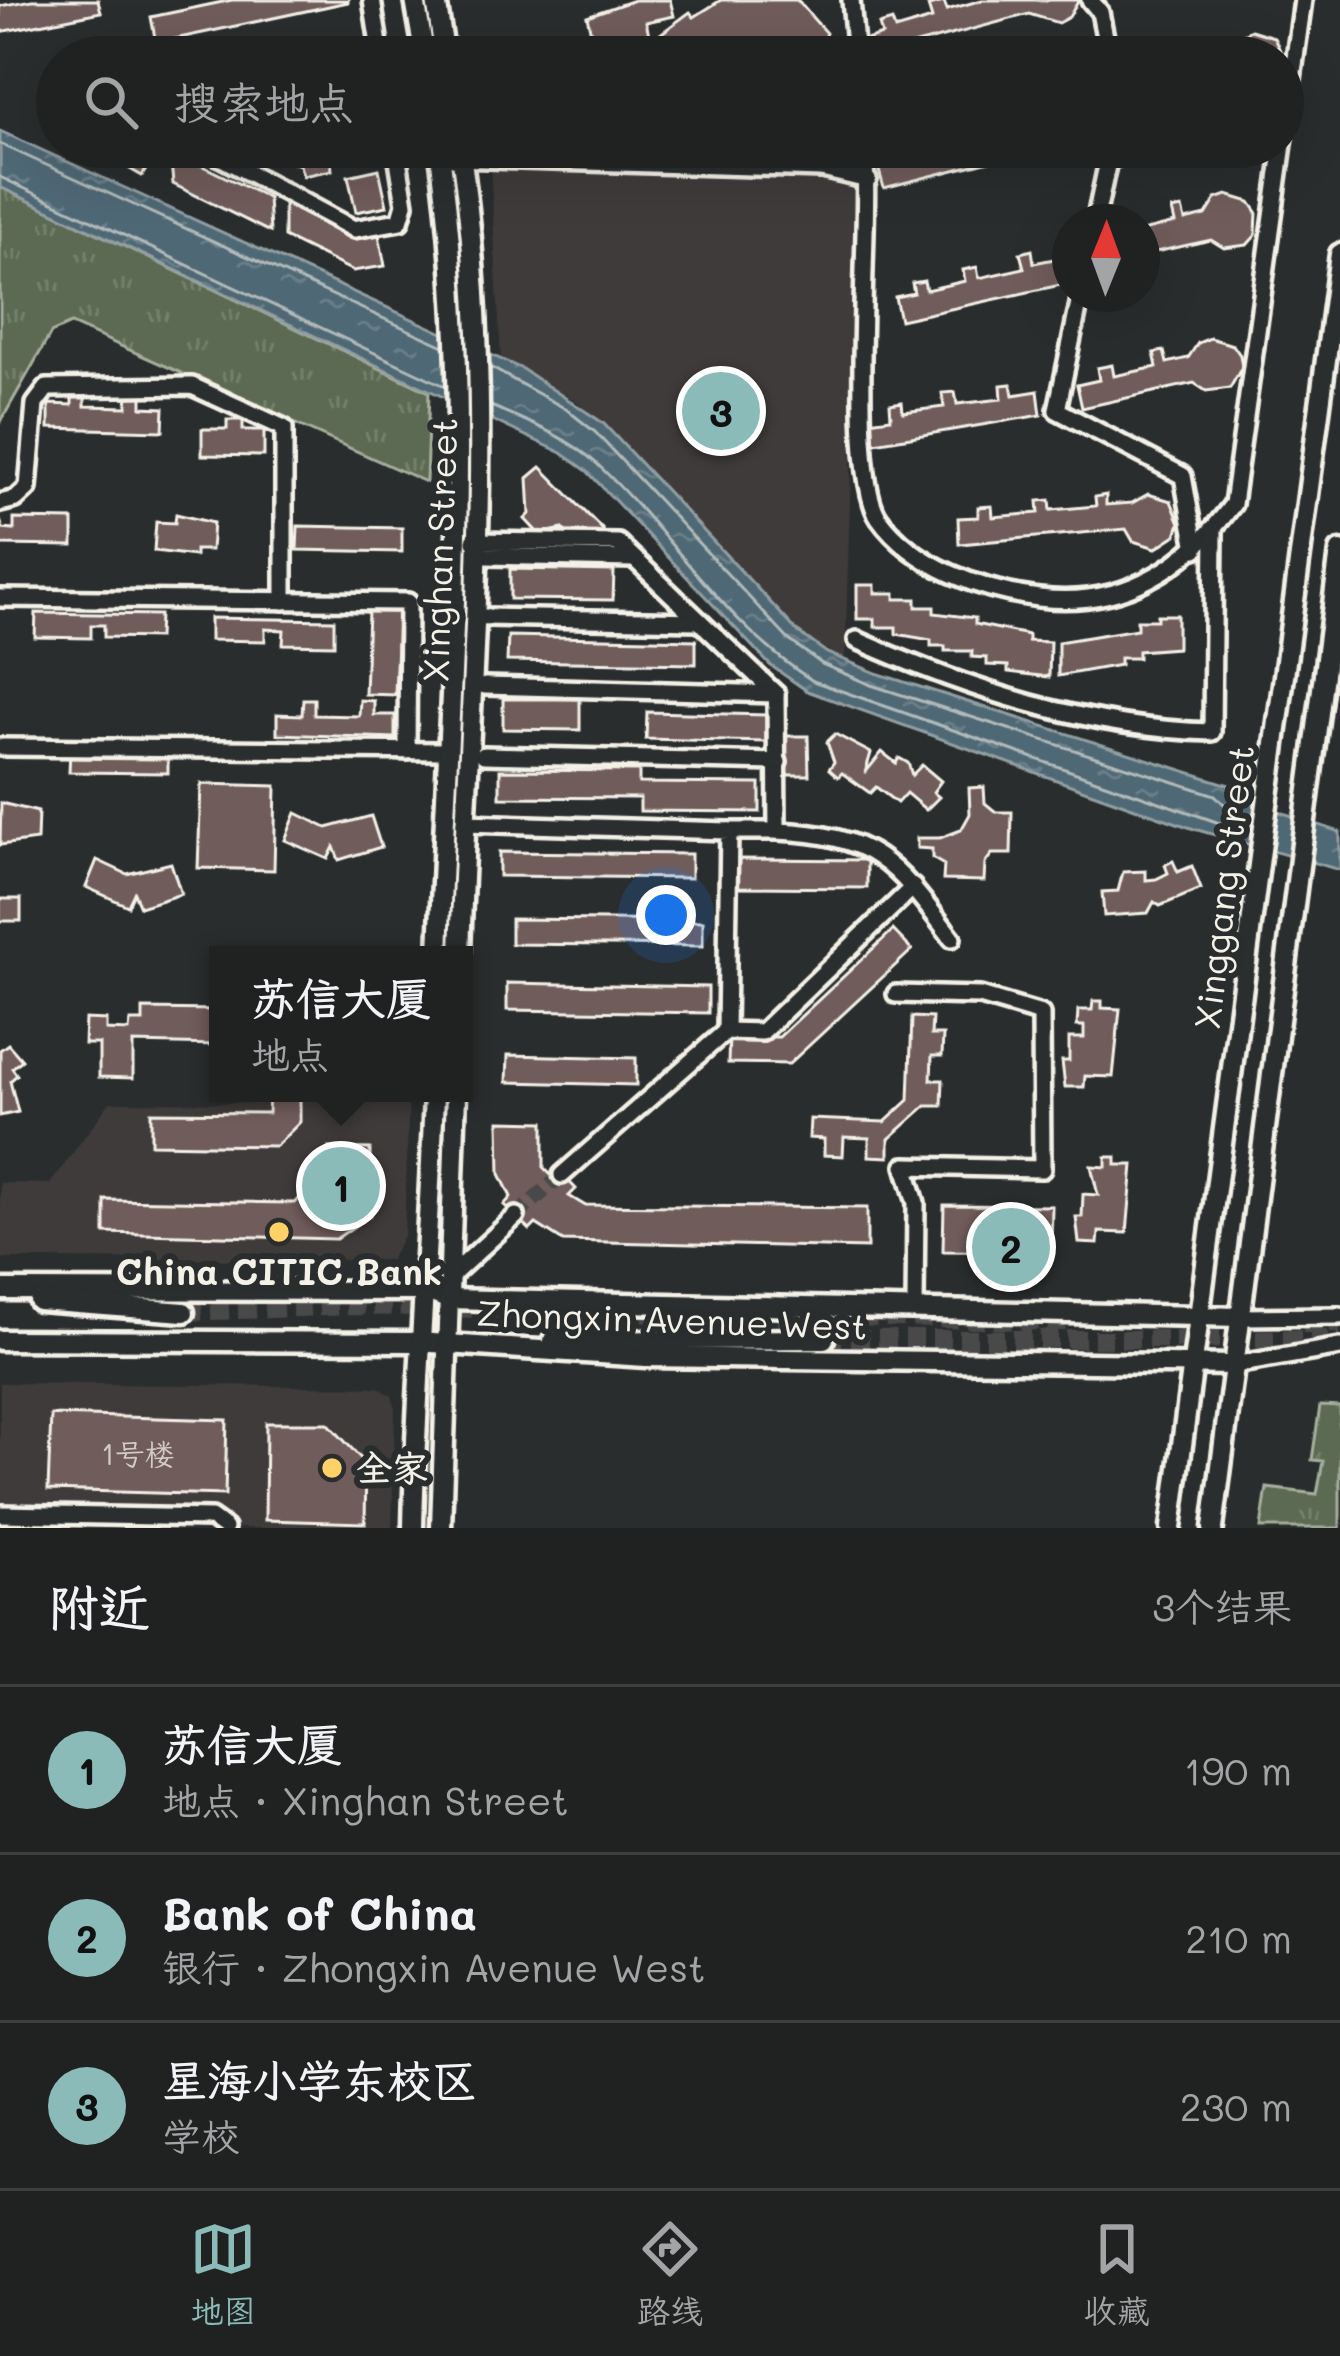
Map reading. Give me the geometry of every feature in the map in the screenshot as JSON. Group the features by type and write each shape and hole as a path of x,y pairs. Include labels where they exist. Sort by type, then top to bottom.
{"main road":[{"path":"415,0 421,36"},
{"path":"436,0 442,36"},
{"name":"Xinghan Street","path":"442,168 478,424 481,548 460,946"},
{"name":"Xinghan Street","path":"439,946 457,425 466,324 461,168"},
{"name":"Xinggang Street","path":"1171,1528 1340,254"},
{"name":"Xinggang Street","path":"1213,1528 1340,550"},
{"path":"413,1528 417,1342 427,1291 434,1102"},
{"path":"441,1528 456,1102"},
{"name":"Zhongxin Avenue West","path":"0,1294 427,1291 447,1299 915,1306 1240,1317"},
{"path":"0,1294 184,1312"},
{"path":"446,1345 824,1339"},
{"name":"Zhongxin Avenue West","path":"0,1340 417,1342 646,1357 1234,1365"}],"street":[{"path":"373,0 378,36"},
{"path":"851,0 854,36"},
{"path":"1090,0 1100,12 1105,36"},
{"path":"1298,36 1303,0"},
{"path":"239,168 354,229 400,221 405,204 399,168"},
{"path":"799,168 868,180"},
{"path":"867,168 862,447 866,484 879,518 921,556 956,576 987,588 1064,601 1105,598 1134,587 1196,549 1233,504 1281,168"},
{"path":"1100,204 1107,168"},
{"path":"1077,312 1057,410 1183,476 1196,549"},
{"path":"0,502 16,500 28,488 35,404 47,388 193,386 284,428 284,601"},
{"path":"857,640 929,673 1073,714 1162,730 1212,731 1214,529"},
{"path":"481,548 618,543 776,694 777,831"},
{"path":"0,598 408,602 406,751"},
{"path":"486,617 699,621"},
{"path":"485,686 776,694"},
{"path":"0,747 446,751"},
{"path":"484,755 778,762"},
{"path":"464,823 832,833 880,854 952,938"},
{"path":"726,1030 729,831"},
{"path":"562,1174 726,1030 762,1032 913,887"},
{"path":"896,994 980,996 1041,1014 1042,1169 905,1166 916,1203 915,1306"},
{"path":"450,1276 516,1216"},
{"name":"Zhongxin Avenue West","path":"1240,1317 1340,1316"},
{"name":"Zhongxin Avenue West","path":"1234,1365 1340,1347"},
{"path":"0,1514 211,1518 225,1528"}],"shaded area":[{"path":"490,168 860,173 845,661 798,632 603,423 573,399 501,359"},
{"path":"110,1102 409,1102 404,1234 390,1260 0,1259 0,1183 50,1184"},
{"path":"0,1383 378,1387 392,1396 395,1407 392,1528 0,1528"}],"green space":[{"path":"0,187 429,392 426,482 71,324 51,333 0,423"},
{"path":"1320,1406 1340,1407 1340,1528 1261,1528 1267,1488 1317,1494 1323,1461 1312,1460"}],"water":[{"path":"0,131 36,147 36,168 81,168 522,369 603,423 798,632 827,653 876,673 1229,785 1230,795 1340,832 1340,870 1194,829 807,691 770,665 587,471 562,453 0,187"}],"building":[{"path":"32,0 98,0 101,12 0,32 0,6"},
{"path":"232,0 348,0 189,36 155,36 151,17"},
{"path":"634,0 670,0 674,16 646,22 649,34 592,36 587,16"},
{"path":"721,0 797,0 826,33 657,36 690,12 694,17"},
{"path":"982,0 1079,0 1069,17 1058,23 1029,14 947,36 879,36 879,25 892,21 895,30 932,19 928,6 944,2 947,10"},
{"path":"1251,30 1271,36 1239,36"},
{"path":"172,168 207,168 268,198 270,232 173,184"},
{"path":"301,168 332,168 332,170 303,176"},
{"path":"878,168 962,168 884,188"},
{"path":"379,169 387,206 356,212 348,176"},
{"path":"1227,195 1250,202 1257,212 1256,235 1247,245 1224,248 1211,240 1160,251 1160,227 1175,223 1172,210 1182,208 1185,220 1206,215 1216,199"},
{"path":"284,202 353,239 379,235 385,266 353,271 284,237"},
{"path":"1032,250 1034,263 1052,259 1052,287 900,320 895,297 914,293 912,283 924,281 926,290 965,281 963,270 977,267 979,278 1024,268 1020,253"},
{"path":"1210,338 1233,345 1240,355 1242,367 1230,388 1206,391 1194,383 1082,408 1077,385 1099,380 1097,368 1112,365 1114,376 1157,367 1154,353 1164,351 1167,363 1188,358 1198,343"},
{"path":"1011,384 1013,395 1038,391 1041,415 869,444 868,421 891,418 890,404 902,402 903,412 944,407 942,393 955,392 957,404 1002,399 1001,385"},
{"path":"72,392 85,393 85,406 127,407 128,394 142,394 142,407 164,408 163,431 49,428 49,404 72,405"},
{"path":"227,420 243,420 243,430 264,430 264,456 202,455 202,429 227,429"},
{"path":"541,467 603,530 593,540 572,540 563,529 539,534 525,519 530,514 528,478"},
{"path":"1148,494 1171,501 1180,523 1176,535 1156,548 1133,541 1126,529 959,544 958,518 978,517 978,507 992,506 993,517 1039,513 1038,501 1050,500 1051,510 1096,506 1095,497 1106,495 1106,505 1132,503"},
{"path":"176,514 213,523 211,550 195,550 195,556 154,551 156,522 175,523"},
{"path":"14,519 73,520 73,546 0,545 0,520 3,529 14,530"},
{"path":"298,526 402,528 402,552 297,550"},
{"path":"510,569 614,571 613,600 510,599"},
{"path":"857,585 875,585 875,593 895,593 895,599 916,599 916,607 934,607 934,613 975,618 975,624 1028,635 1028,641 1050,642 1049,677 1008,672 1008,666 987,665 987,658 972,657 972,651 945,651 945,646 931,646 931,640 896,634 896,627 875,627 875,619 857,619"},
{"path":"368,610 398,611 395,695 365,694"},
{"path":"36,613 159,615 158,638 104,637 104,625 91,625 91,638 35,637"},
{"path":"1157,615 1177,615 1177,648 1138,651 1138,658 1120,658 1120,665 1058,676 1058,642 1137,629 1137,620 1157,620"},
{"path":"210,618 334,620 334,645 283,644 284,630 265,629 265,641 210,640"},
{"path":"508,636 696,640 696,664 507,661"},
{"path":"303,699 314,699 314,715 359,716 360,700 374,701 374,715 395,715 395,738 277,734 277,714 302,715"},
{"path":"503,699 580,699 580,730 503,729"},
{"path":"647,712 766,715 766,742 646,739"},
{"path":"835,734 871,753 865,773 882,752 896,763 899,758 908,763 912,775 922,765 941,781 933,792 939,797 926,810 906,793 897,803 876,787 870,793 842,773 838,777 829,769 834,762 827,742"},
{"path":"785,736 808,736 809,775 785,775"},
{"path":"70,750 168,751 168,773 69,772"},
{"path":"500,770 639,771 639,783 760,784 760,812 640,811 640,798 500,797"},
{"path":"201,784 276,786 274,870 198,868"},
{"path":"984,787 985,803 996,812 1012,812 1011,854 992,854 985,863 984,881 943,880 944,865 932,858 932,849 917,848 917,838 940,838 961,830 970,814 969,788"},
{"path":"1,803 38,812 37,840 0,845"},
{"path":"296,813 327,828 371,816 381,847 339,860 334,847 328,859 285,840"},
{"path":"499,852 691,854 691,878 499,876"},
{"path":"735,859 867,860 867,888 735,887"},
{"path":"97,860 127,874 171,863 181,894 140,907 134,893 128,906 86,887"},
{"path":"1173,861 1178,872 1192,866 1201,889 1160,906 1154,902 1148,913 1104,916 1102,892 1118,891 1123,872 1146,871 1146,880 1156,879 1168,873 1165,865"},
{"path":"0,899 21,899 21,921 0,921"},
{"path":"511,919 703,921 703,946 511,944"},
{"path":"893,930 912,950 789,1064 728,1063 729,1037 779,1037"},
{"path":"507,983 708,987 708,1013 507,1010"},
{"path":"1093,1001 1102,1001 1102,1008 1120,1009 1113,1077 1085,1076 1084,1087 1065,1087 1062,1061 1069,1061 1069,1038 1084,1038 1084,1026 1077,1026 1078,1010 1092,1010"},
{"path":"143,1009 209,1010 209,1045 133,1043 133,1078 99,1077 99,1044 84,1044 85,1019 106,1020 106,1030 129,1031 130,1021 143,1021"},
{"path":"912,1017 932,1018 931,1035 943,1035 942,1056 932,1056 931,1080 943,1080 942,1106 926,1106 889,1139 889,1157 869,1156 869,1138 844,1137 843,1156 824,1155 824,1139 809,1138 810,1119 885,1122 909,1100"},
{"path":"8,1044 22,1060 12,1068 17,1075 10,1081 18,1112 0,1116 0,1050"},
{"path":"508,1055 636,1058 636,1085 507,1082"},
{"path":"269,1102 300,1102 300,1122 276,1146 151,1144 151,1112 268,1113"},
{"path":"499,1121 544,1122 544,1168 551,1175 559,1171 576,1189 569,1196 584,1205 867,1208 867,1248 563,1241 536,1224 530,1230 504,1205 511,1197 500,1174"},
{"path":"329,1148 370,1149 370,1215 336,1239 105,1233 105,1200 294,1203 329,1172"},
{"path":"1106,1157 1116,1157 1116,1165 1133,1165 1127,1233 1099,1232 1098,1244 1079,1243 1076,1217 1082,1217 1083,1194 1098,1195 1091,1166 1106,1167"},
{"path":"944,1205 1052,1206 1051,1252 943,1251"},
{"path":"51,1415 227,1420 225,1495 48,1490"},
{"path":"266,1423 328,1423 366,1464 365,1523 265,1520"}],"tunnel":[{"path":"516,1216 562,1175"},
{"path":"184,1312 354,1306 1071,1322"},
{"path":"1303,1324 1340,1324"},
{"path":"824,1339 1340,1339"}],"place":[{"name":"星海小学东校区","path":"721,411"},
{"name":"苏信大厦","path":"341,1186"},
{"name":"China CITIC Bank","path":"279,1232"},
{"name":"Bank of China","path":"1011,1247"},
{"name":"全家","path":"332,1468"}]}
